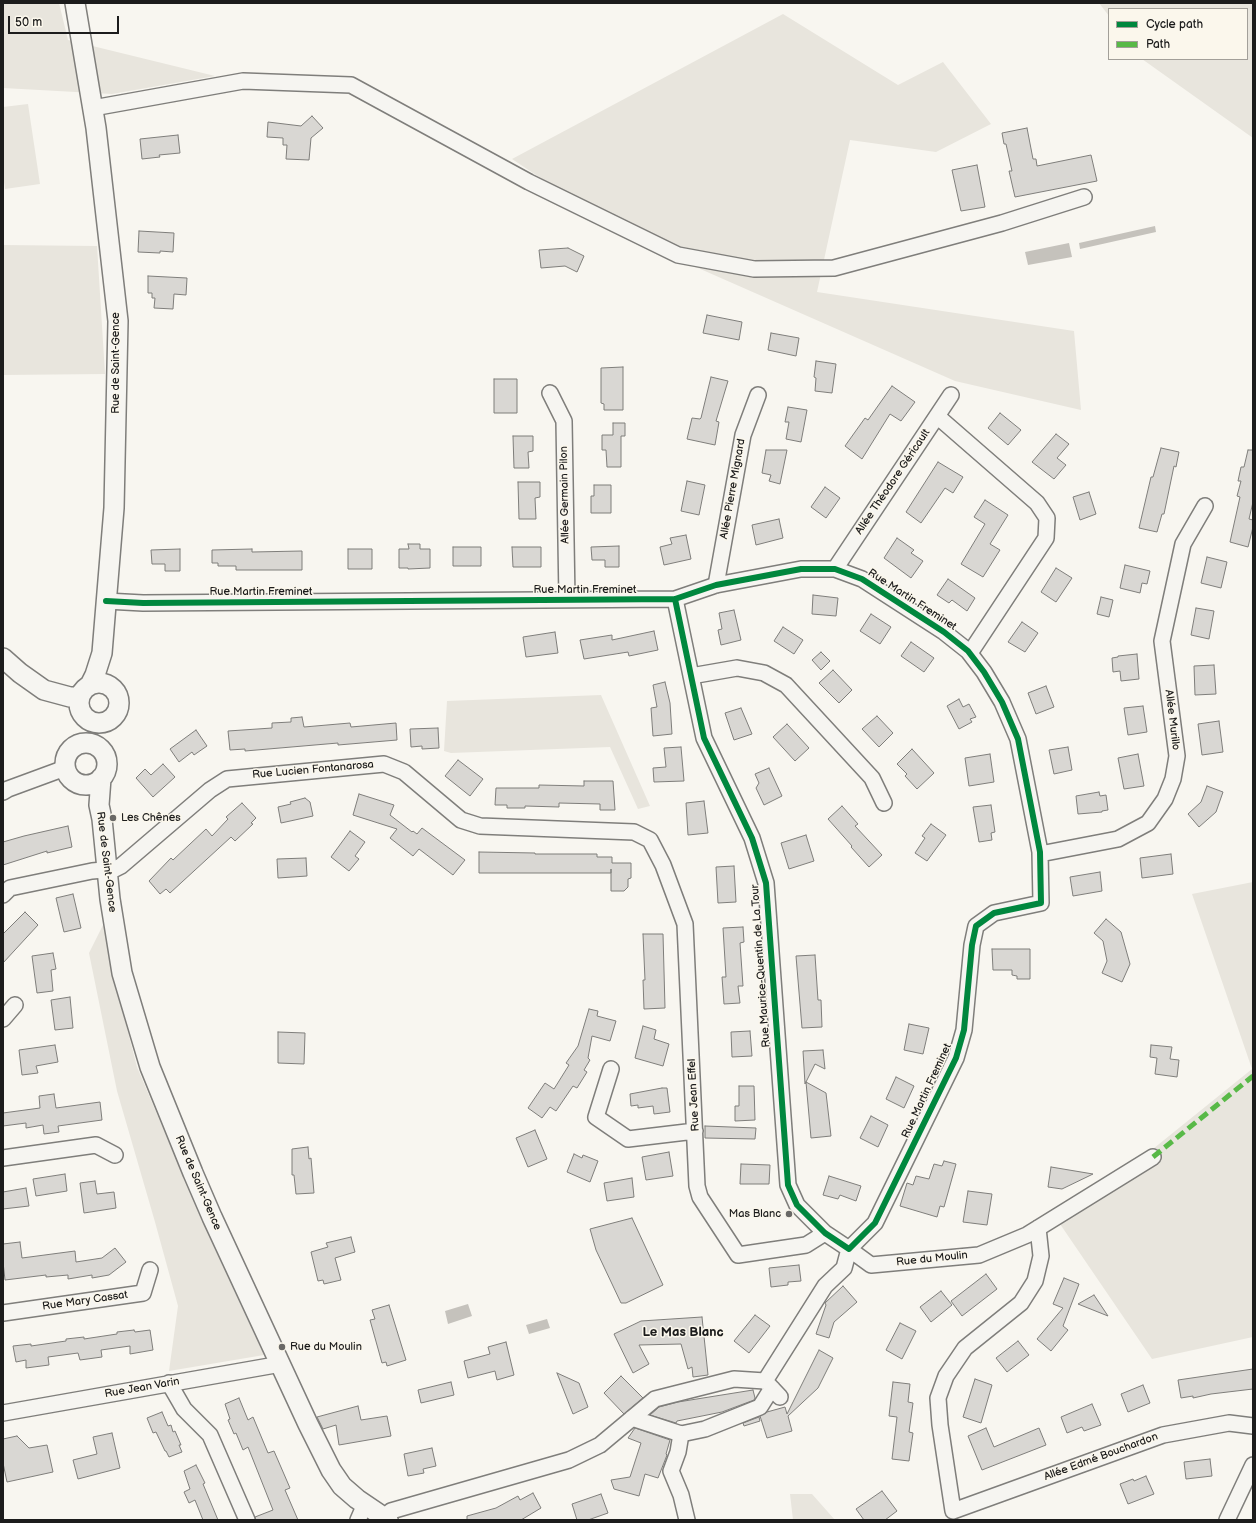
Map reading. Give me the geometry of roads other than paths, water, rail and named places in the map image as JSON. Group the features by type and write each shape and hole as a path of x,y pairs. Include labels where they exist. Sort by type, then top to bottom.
{"street":[{"name":"Rue de Saint-Gence","path":"75,3 93,108 118,322 114,508 102,653 95,674 85,691"},
{"path":"93,108 244,81 351,85 529,182 678,255 754,269 834,268 1002,223 1084,197"},
{"name":"Allée Germain Pilon","path":"550,393 564,421 567,600"},
{"name":"Allée Pierre Mignard","path":"716,586 743,435 758,395"},
{"name":"Allée Théodore Géricault","path":"835,569 951,395"},
{"path":"937,416 1038,503 1047,518 1046,538 970,653"},
{"name":"Allée Murillo","path":"1040,854 1118,839 1148,823 1165,799 1173,778 1177,756 1162,641 1183,544 1205,506"},
{"name":"Rue Martin Freminet","path":"106,601 143,603 675,599 716,586 801,569 835,569 862,579 944,632 970,653 984,672 1002,702 1018,738 1040,854 1041,903 994,913 976,926 972,945 964,1030 956,1058 875,1223 849,1249"},
{"name":"Rue Maurice-Quentin de La Tour","path":"675,599 704,738 752,838 766,883 788,1185 797,1204 825,1233 849,1249"},
{"name":"Rue de Saint-Gence","path":"102,653 112,687"},
{"path":"3,658 20,673 44,690 70,697 101,682 112,687 120,698 120,706 114,718 108,722 95,723 84,716 79,704 85,691"},
{"path":"691,676 737,668 764,673 786,684 872,778 884,803"},
{"path":"76,745 84,716"},
{"path":"103,751 108,722"},
{"path":"83,742 91,743 103,751 106,757 107,765 101,778 94,783 80,784 70,778 65,768 67,754 76,745 83,742"},
{"name":"Rue Lucien Fontanarosa","path":"107,870 115,869 121,866 210,790 227,779 384,764 404,772 461,820 480,826 634,832 650,840"},
{"path":"3,792 65,768"},
{"name":"Rue de Saint-Gence","path":"101,778 99,805 122,973 150,1067 196,1180 308,1424 331,1470 361,1512 386,1519"},
{"name":"Rue de Saint-Gence","path":"80,784 99,805"},
{"name":"Rue Jean Effel","path":"650,840 663,865 685,924 697,1186 700,1197 738,1255 806,1245 825,1233"},
{"path":"3,895 10,888 107,870"},
{"path":"3,1019 15,1005"},
{"path":"611,1069 596,1118 628,1139 695,1131"},
{"path":"3,1158 96,1145 115,1155"},
{"name":"Rue du Moulin","path":"849,1249 871,1265 979,1255 1027,1235 1153,1157"},
{"name":"Allée Edmé Bouchardon","path":"1038,1228 1041,1256 1035,1281 1021,1303 965,1348 946,1376 938,1398 940,1425 953,1511 1163,1435 1229,1423 1253,1426"},
{"path":"632,1418 681,1434 705,1429 760,1407 772,1389 825,1286 844,1268 849,1249"},
{"name":"Rue Mary Cassat","path":"3,1313 143,1293 150,1270"},
{"name":"Rue Jean Varin","path":"3,1413 281,1364"},
{"path":"386,1519 392,1511 570,1460 600,1445 656,1399 734,1379 772,1389"},
{"path":"169,1383 184,1409 210,1435 247,1520"},
{"path":"681,1434 678,1452 671,1471 681,1495 687,1520"},
{"path":"1227,1520 1253,1465"}],"place":[{"name":"Les Chênes","path":"113,818"},
{"name":"Mas Blanc","path":"789,1214"},
{"name":"Rue du Moulin","path":"282,1347"}],"district":[{"name":"Le Mas Blanc","path":"683,1333"}]}
